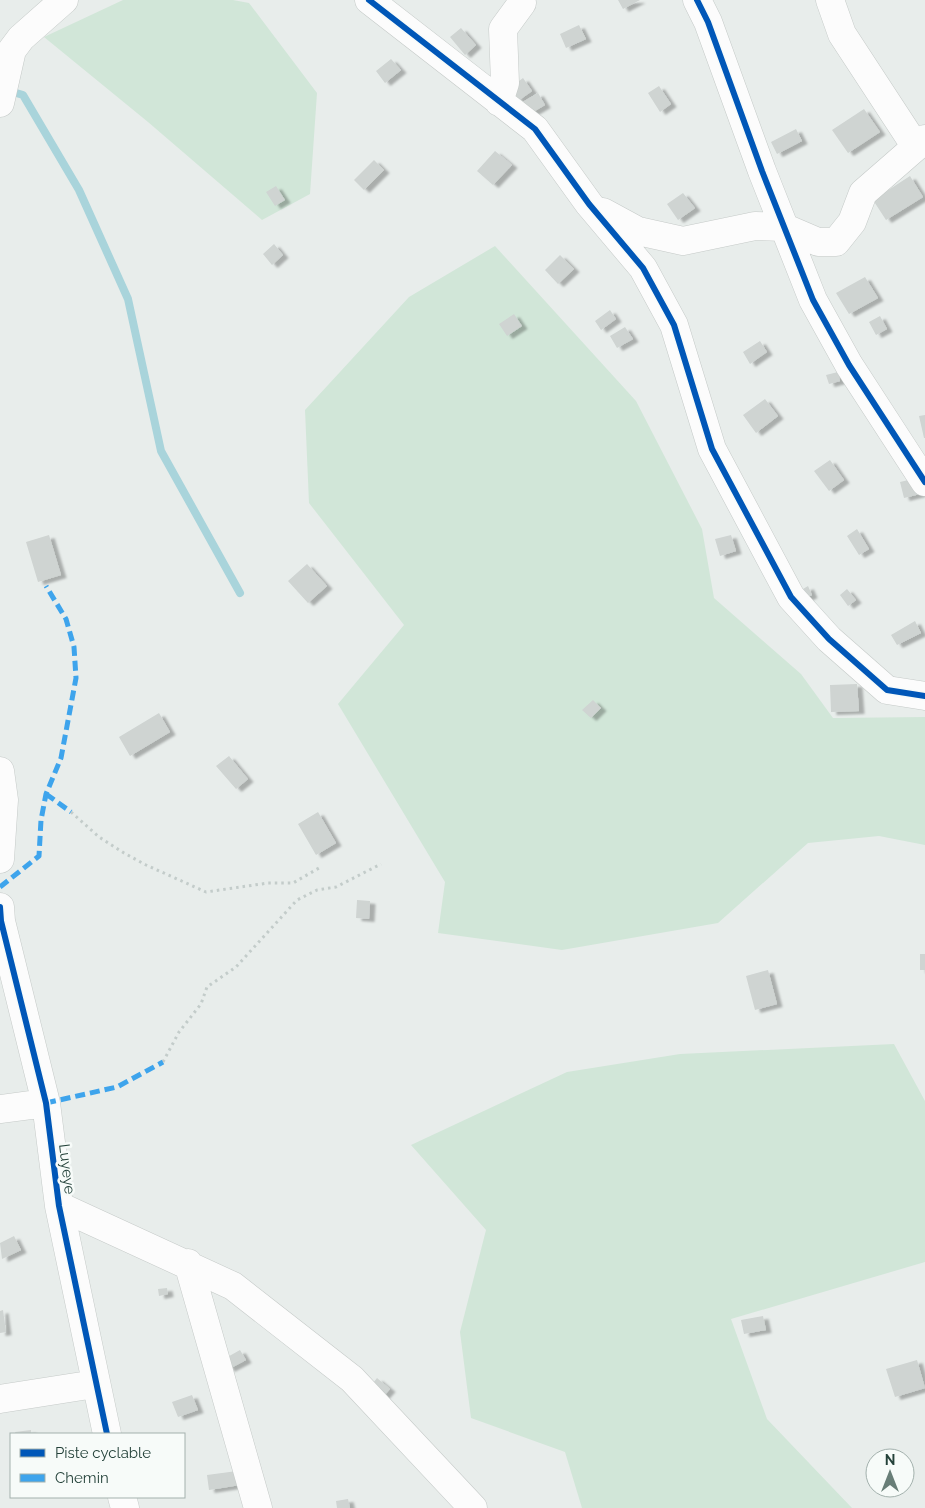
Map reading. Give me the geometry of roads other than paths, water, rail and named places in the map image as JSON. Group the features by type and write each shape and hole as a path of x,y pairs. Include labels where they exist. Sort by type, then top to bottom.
{"street":[{"path":"0,103 12,50 21,38 64,0"},
{"path":"369,0 535,129 589,204 643,268 674,325 712,449 791,597 829,639 887,690 925,696"},
{"path":"697,0 708,22 783,227 813,300 849,365 925,482"},
{"path":"589,204 638,231 683,241 755,226 783,227 818,242 836,242 852,222 863,193 920,142 842,34 830,0"},
{"path":"499,102 505,83 503,29 522,3"},
{"path":"0,771 4,800 0,859"},
{"name":"Luyeye","path":"0,907 1,921 46,1102 59,1206 107,1433"},
{"path":"0,1109 46,1102"},
{"path":"59,1206 188,1263 233,1286 352,1379 473,1508"},
{"path":"188,1263 258,1508"},
{"path":"0,1399 95,1384"}],"waterway":[{"path":"6,90 23,95 79,190 128,299 161,451 240,593"}]}
